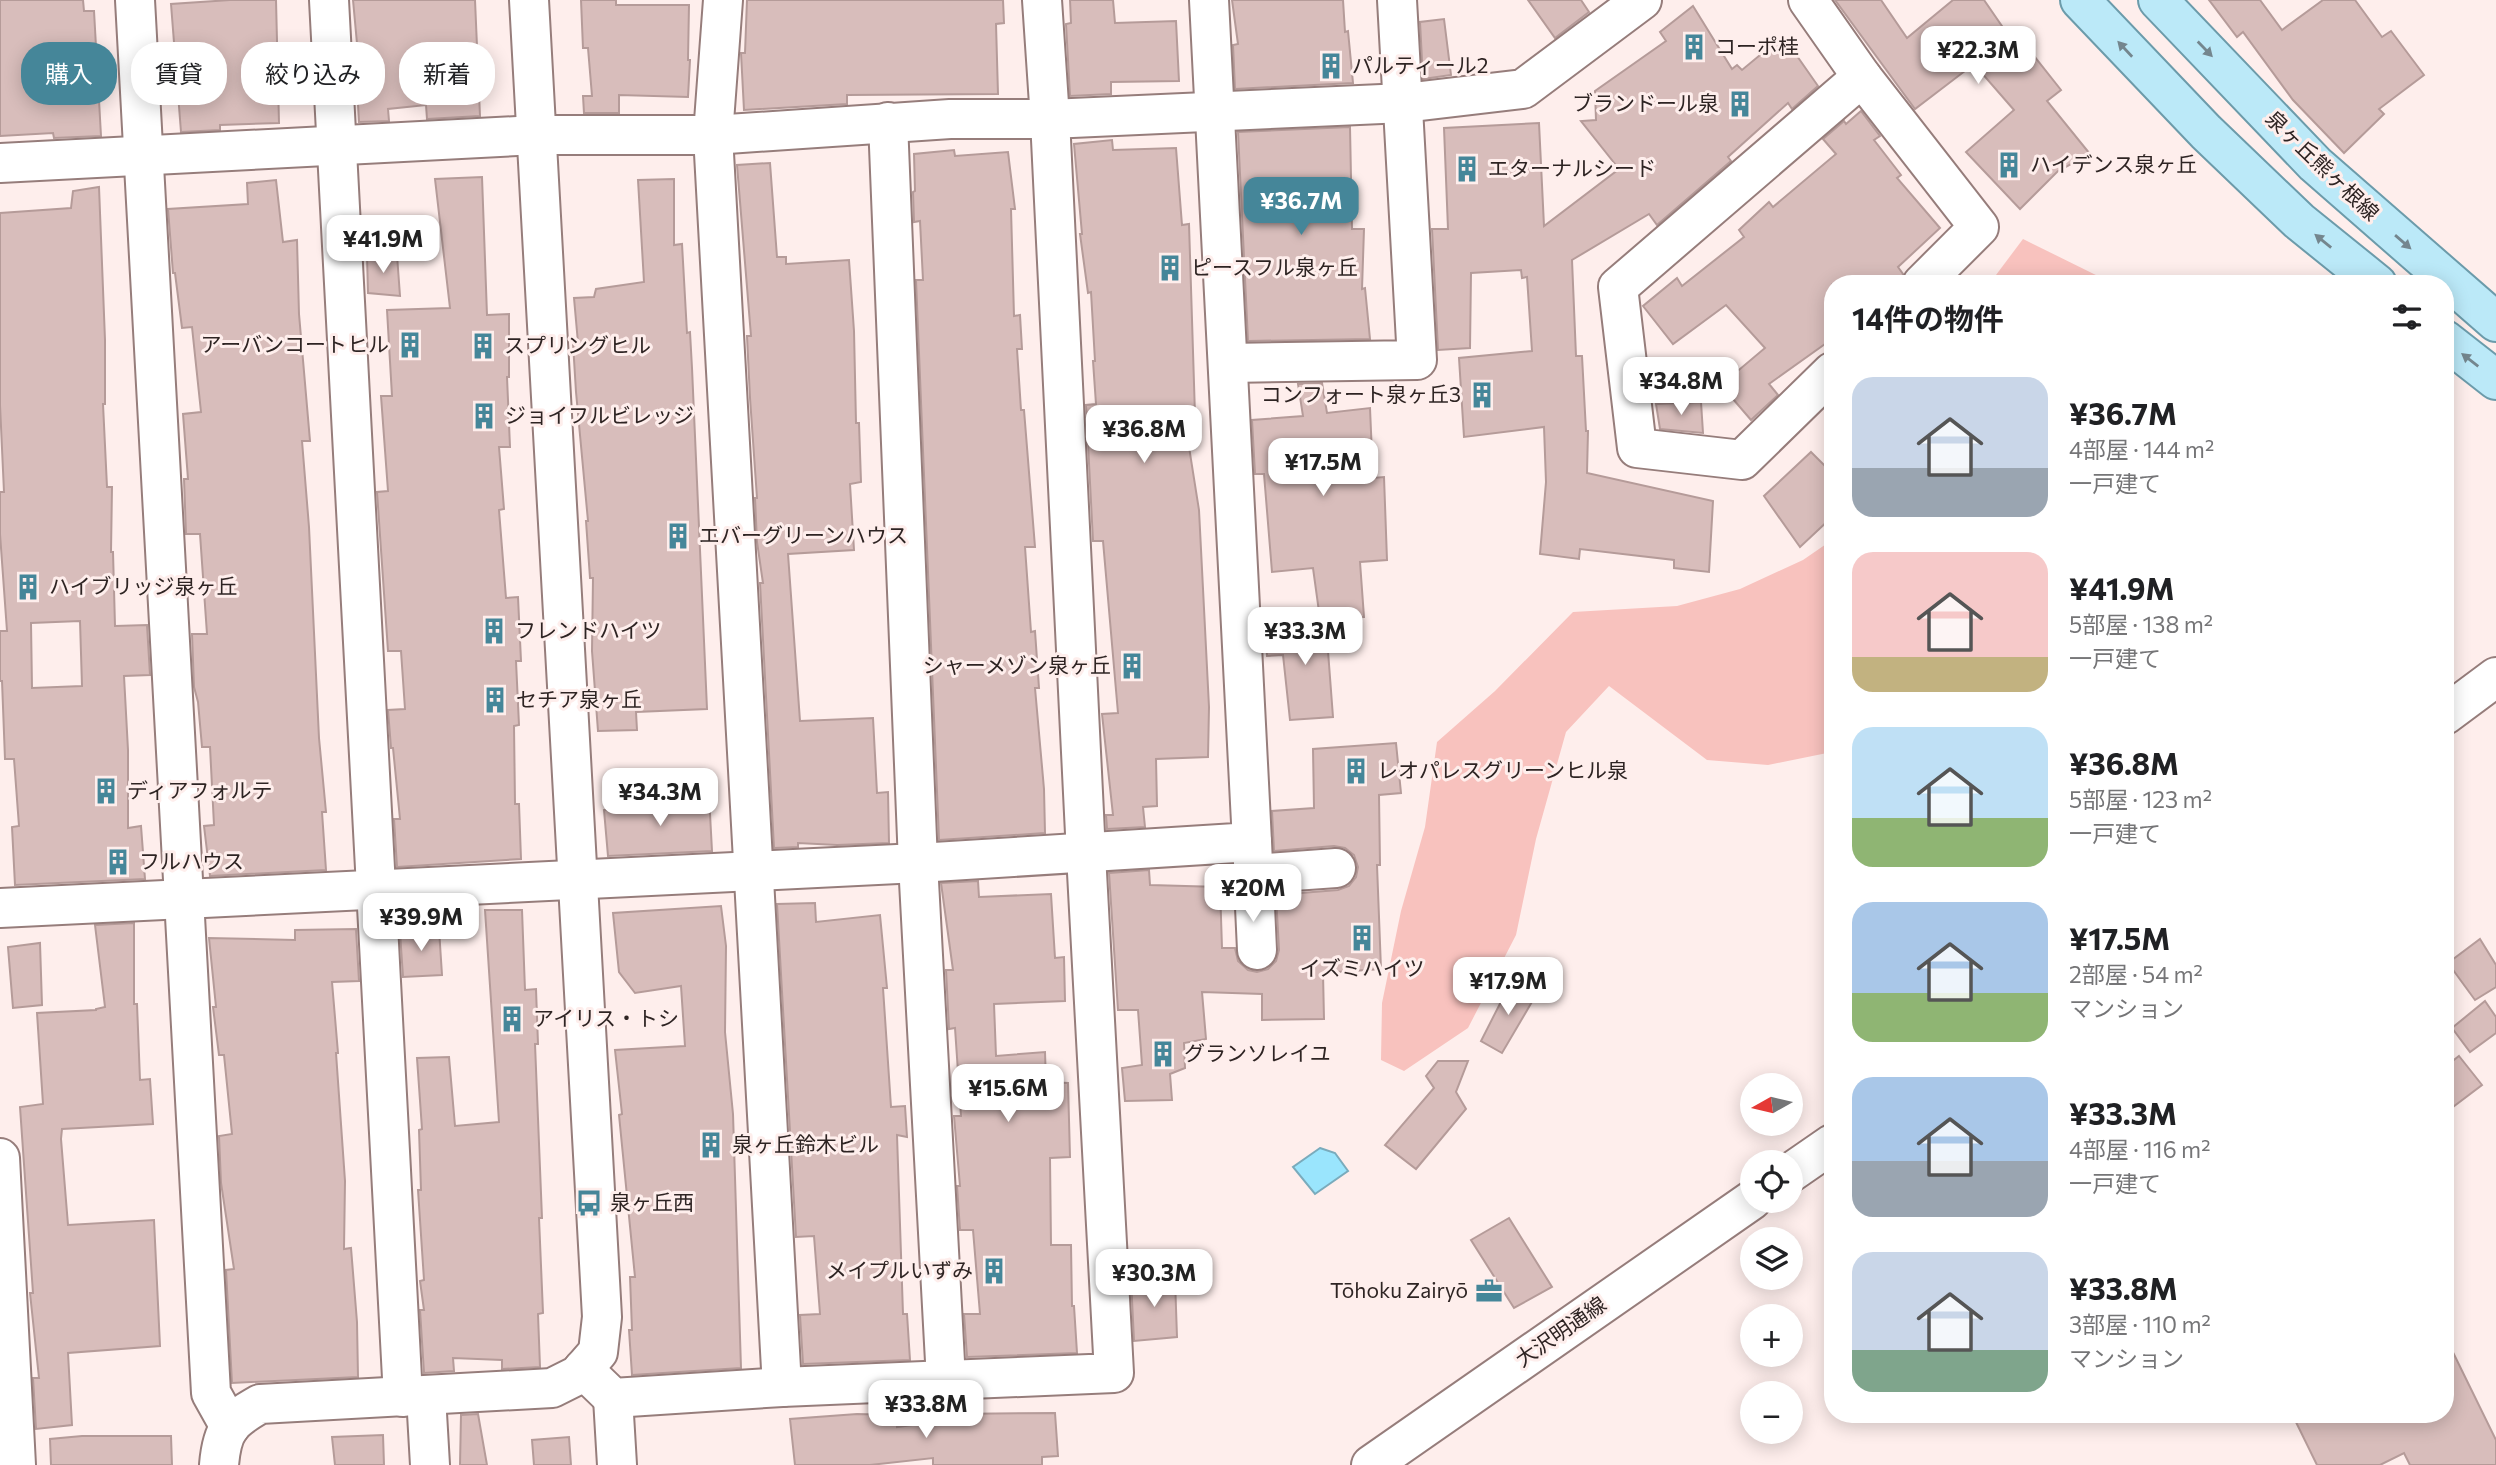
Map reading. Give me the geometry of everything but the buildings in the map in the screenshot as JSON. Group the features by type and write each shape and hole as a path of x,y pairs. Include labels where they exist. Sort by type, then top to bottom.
{"main road":[{"path":"2080,0 2206,132 2290,212 2365,275"},
{"name":"泉ヶ丘熊ヶ根線","path":"2158,0 2315,164 2442,275"},
{"name":"泉ヶ丘熊ヶ根線","path":"2454,285 2496,322"},
{"path":"2454,347 2496,380"}],"street":[{"path":"135,0 211,1393 230,1427"},
{"path":"329,0 375,890 415,1397 430,1465"},
{"path":"219,1465 221,1439 238,1416 260,1404 552,1388 578,1375 598,1352 602,1317 529,0"},
{"path":"723,0 713,135 782,1387"},
{"path":"613,1398 782,1387 1114,1373 1042,0"},
{"path":"1209,0 1257,950"},
{"path":"1229,363 1417,360 1397,0"},
{"path":"0,163 536,135 713,135 950,119 1050,119 1404,103 1522,89 1642,0"},
{"path":"1808,0 1862,77 1979,227 1931,275"},
{"path":"1824,380 1742,460 1637,449 1618,287 1862,77"},
{"path":"888,122 918,863 946,1380"},
{"path":"2454,708 2496,677"},
{"path":"0,908 1086,854 1253,858 1336,868"},
{"path":"1803,1164 1824,1150"},
{"path":"0,1158 16,1465"},
{"name":"大沢明通線","path":"1371,1465 1740,1208"},
{"path":"583,1369 613,1398 617,1465"}],"shaded area":[{"path":"2023,239 2096,275 1996,275"},
{"path":"1824,546 1824,754 1768,765 1707,760 1609,686 1566,732 1536,839 1516,935 1468,1028 1404,1071 1381,1060 1382,1003 1401,911 1425,827 1437,742 1495,691 1573,612 1677,606 1740,589 1803,560"}],"water":[{"path":"1320,1148 1335,1153 1348,1171 1315,1194 1293,1167"}],"place":[{"name":"コーポ桂","path":"1694,47"},
{"name":"パルティール2","path":"1331,66"},
{"name":"ブランドール泉","path":"1740,104"},
{"name":"ハイデンス泉ヶ丘","path":"2009,165"},
{"name":"エターナルシード","path":"1467,169"},
{"name":"ピースフル泉ヶ丘","path":"1170,268"},
{"name":"アーバンコートヒル","path":"410,345"},
{"name":"スプリングヒル","path":"483,346"},
{"name":"コンフォート泉ヶ丘3","path":"1482,395"},
{"name":"ジョイフルビレッジ","path":"484,416"},
{"name":"エバーグリーンハウス","path":"678,536"},
{"name":"ハイブリッジ泉ヶ丘","path":"28,587"},
{"name":"フレンドハイツ","path":"494,631"},
{"name":"シャーメゾン泉ヶ丘","path":"1132,666"},
{"name":"セチア泉ヶ丘","path":"495,700"},
{"name":"レオパレスグリーンヒル泉","path":"1356,771"},
{"name":"ディアフォルテ","path":"106,791"},
{"name":"フルハウス","path":"118,862"},
{"name":"イズミハイツ","path":"1362,938"},
{"name":"アイリス・トシ","path":"512,1019"},
{"name":"グランソレイユ","path":"1163,1054"},
{"name":"泉ヶ丘鈴木ビル","path":"711,1145"},
{"name":"泉ヶ丘西","path":"589,1203"},
{"name":"メイプルいずみ","path":"994,1271"},
{"name":"Tōhoku Zairyō","path":"1489,1291"}]}
